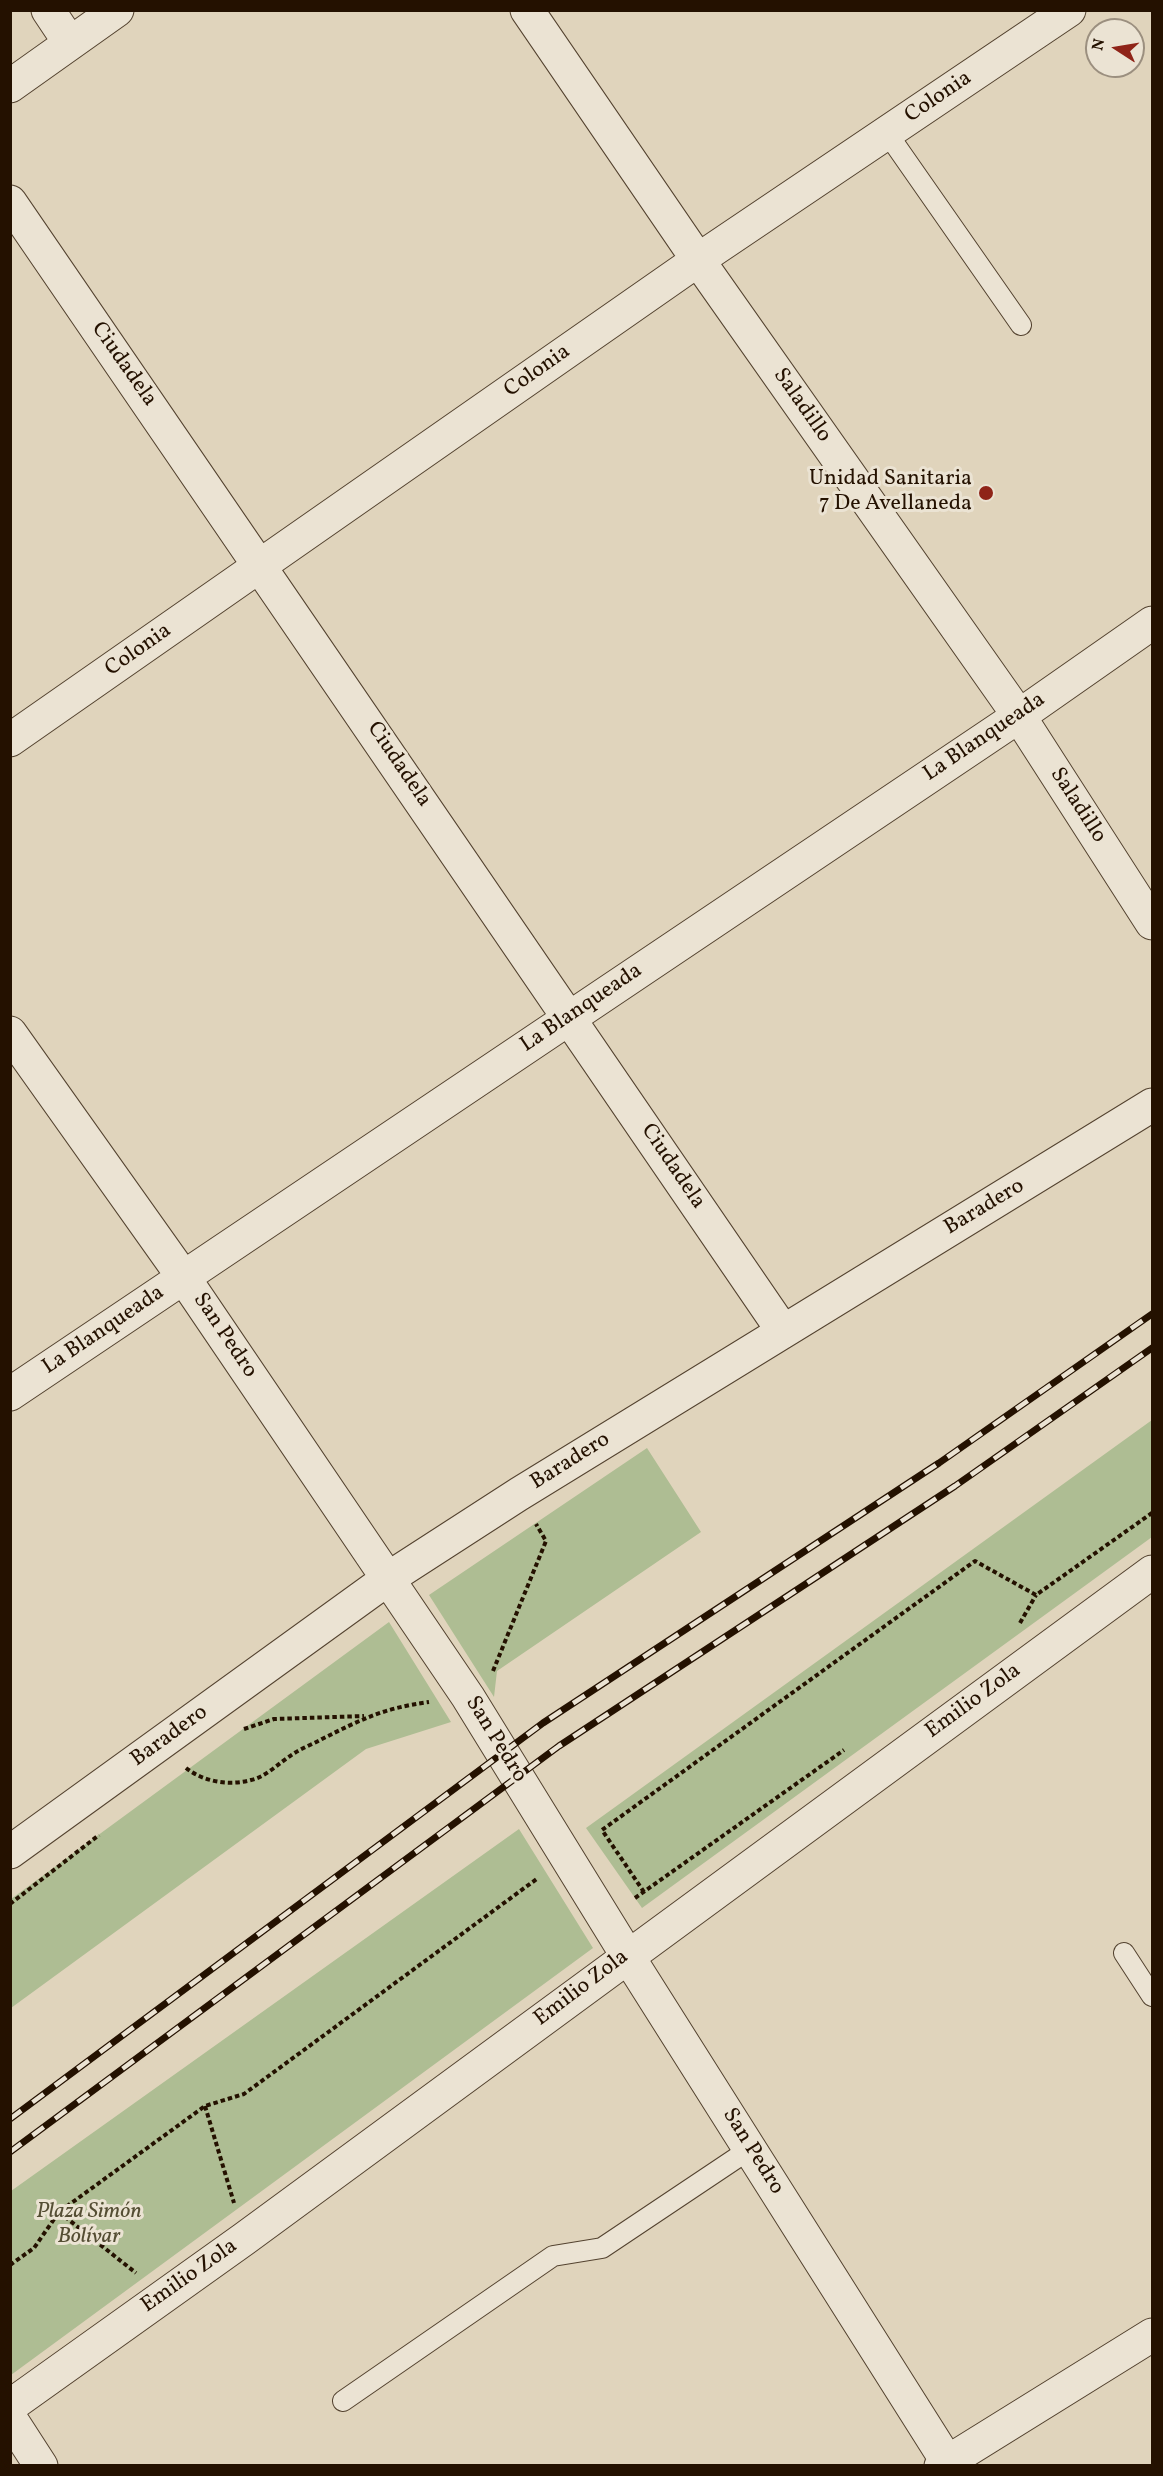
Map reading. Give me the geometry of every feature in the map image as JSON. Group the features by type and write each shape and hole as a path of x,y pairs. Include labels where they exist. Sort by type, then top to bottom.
{"street":[{"path":"48,10 70,43"},
{"path":"10,86 117,10"},
{"name":"Saladillo","path":"527,10 698,260 1019,716 1152,923"},
{"name":"Colonia","path":"10,740 698,260 1069,10"},
{"name":"Ciudadela","path":"10,202 570,1016 783,1331"},
{"name":"La Blanqueada","path":"10,1394 1019,716 1152,623"},
{"name":"San Pedro","path":"10,1033 184,1278 468,1697 627,1956 946,2464"},
{"name":"Baradero","path":"10,1852 389,1578 519,1494 1152,1105"},
{"name":"Emilio Zola","path":"10,2406 244,2239 1152,1572"},
{"path":"946,2464 1152,2335"},
{"path":"10,2418 41,2466"}],"lane":[{"path":"887,134 1021,325"},
{"path":"1124,1953 1152,1996"},
{"path":"343,2401 554,2256 602,2248 750,2150"}],"path":[{"path":"156,1746 195,1775 213,1781 232,1783 253,1780 294,1753 368,1716 400,1706 468,1697 489,1681 546,1541 519,1494"},
{"path":"1017,1627 1036,1595 1152,1513"},
{"path":"529,1533 548,1521"},
{"path":"644,1892 602,1830 975,1561 1036,1595"},
{"path":"250,1719 241,1728 274,1719 368,1716"},
{"path":"606,1921 845,1749"},
{"path":"177,1775 195,1761"},
{"path":"10,1904 103,1832"},
{"path":"10,2265 34,2248 59,2212 205,2106 244,2094 547,1871"},
{"path":"205,2106 244,2239"},
{"path":"59,2212 165,2294"}],"green space":[{"path":"1152,1420 1152,1537 642,1908 586,1828"},
{"path":"647,1448 701,1532 497,1671 494,1697 429,1595"},
{"path":"389,1622 451,1722 366,1749 11,2008 11,1899"},
{"name":"Plaza Simón Bolívar","path":"519,1829 593,1948 11,2375 11,2191"}],"railway":[{"path":"10,2119 543,1723 939,1463 1152,1314"},
{"path":"10,2152 559,1746 955,1486 1152,1348"}],"place":[{"name":"Unidad Sanitaria 7 De Avellaneda","path":"986,493"}]}
